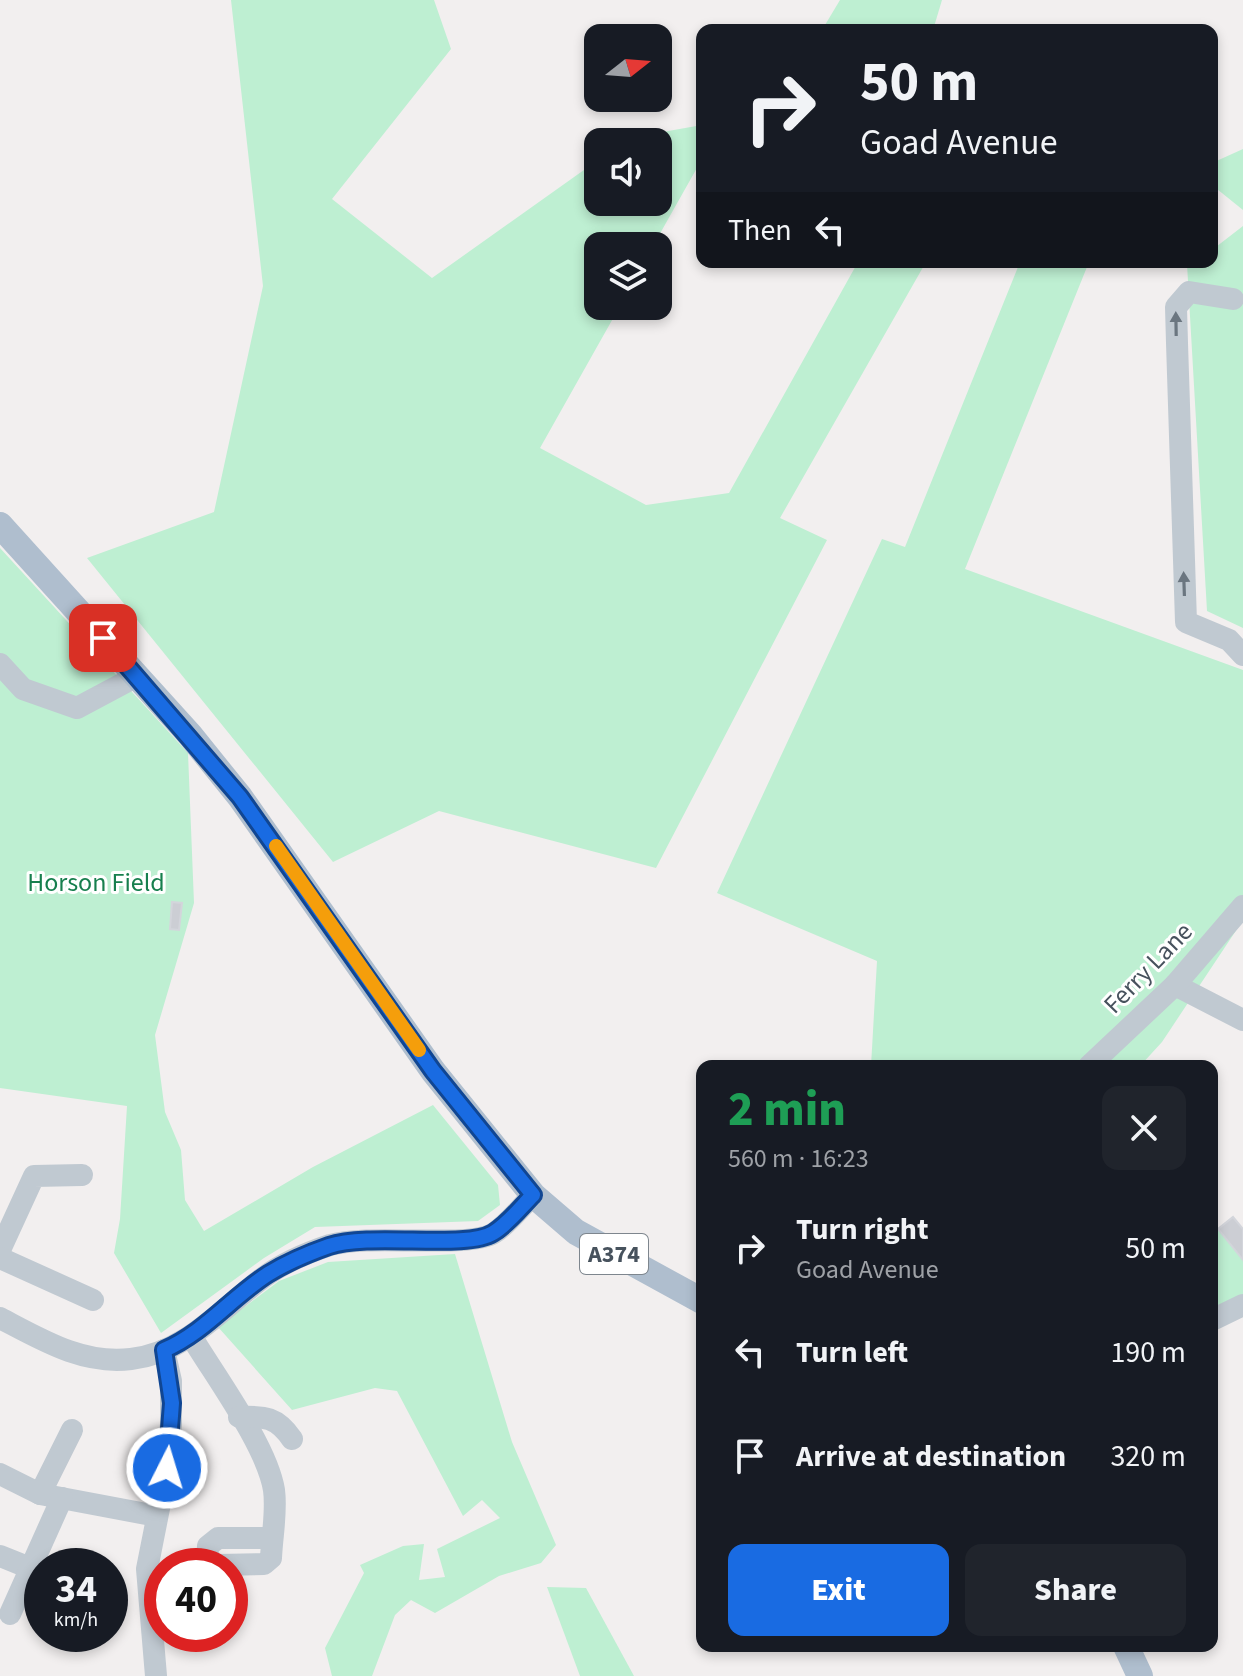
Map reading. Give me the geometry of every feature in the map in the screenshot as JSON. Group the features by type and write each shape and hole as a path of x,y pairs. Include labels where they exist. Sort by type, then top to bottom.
{"main road":[{"name":"A374","path":"0,525 137,676 240,797 433,1071 533,1195 576,1232 696,1298"},
{"path":"1129,1652 1140,1676"}],"street":[{"path":"1233,299 1189,292 1176,307 1176,331 1186,622 1229,640 1243,655"},
{"path":"0,664 23,689 77,708 137,676"},
{"name":"Ferry Lane","path":"1095,1060 1175,985 1243,906"},
{"path":"1175,985 1243,1020"},
{"path":"2,1239 34,1176 82,1175"},
{"path":"0,1318 45,1342 93,1360 129,1359 164,1350 191,1336 266,1275 331,1245 379,1239 473,1240 493,1234 533,1195"},
{"path":"0,1258 93,1300"},
{"path":"1218,1317 1243,1305"},
{"path":"191,1336 271,1479 275,1504 272,1538"},
{"path":"156,1676 147,1569 167,1468 172,1403 164,1350"},
{"path":"239,1417 271,1418 282,1424 292,1439"},
{"path":"36,1548 72,1430"},
{"path":"0,1474 51,1496 157,1516"},
{"path":"0,1556 24,1566"},
{"path":"10,1614 24,1582"}],"green space":[{"path":"231,0 434,0 451,49 332,199 432,278 584,170 584,216 670,216 661,232 584,232 584,320 612,320 540,448 646,505 729,493 855,268 923,268 780,518 827,540 656,868 439,811 333,862 87,558 214,512 263,286"},
{"path":"840,0 942,0 935,24 826,24"},
{"path":"696,126 696,170 672,212 672,130"},
{"path":"1243,149 1243,210 1218,190 1218,160"},
{"path":"1243,226 1243,628 1207,611 1187,268 1218,268 1218,245"},
{"path":"1018,268 1087,268 965,569 1243,670 1243,920 1162,1042 1146,1060 871,1060 877,961 717,893 882,539 905,547"},
{"name":"Horson Field","path":"0,548 188,753 194,903 155,1035 165,1112 181,1150 185,1200 204,1231 313,1167 433,1105 498,1185 500,1205 478,1221 315,1227 264,1258 161,1333 114,1253 120,1219 127,1106 0,1088"},
{"path":"1218,1229 1243,1260 1243,1295 1218,1306"},
{"path":"455,1254 512,1442 556,1545 541,1563 499,1576 435,1613 411,1600 395,1615 372,1676 332,1676 325,1648 364,1573 360,1565 403,1546 424,1544 419,1580 445,1577 437,1549 500,1518 482,1500 463,1516 397,1391 375,1388 292,1410 218,1327 279,1281 328,1262"},
{"path":"547,1587 586,1588 634,1676 580,1676"}],"building":[{"path":"172,902 182,903 179,930 170,929"},
{"path":"1233,1217 1243,1229 1243,1260 1218,1229"}],"slow traffic":[{"path":"276,846 419,1050"}],"route":[{"path":"103,638 190,735 240,797 433,1071 482,1136 533,1195 493,1234 473,1240 379,1239 331,1245 290,1262 266,1275 191,1336 164,1350 172,1403 167,1468"}]}
